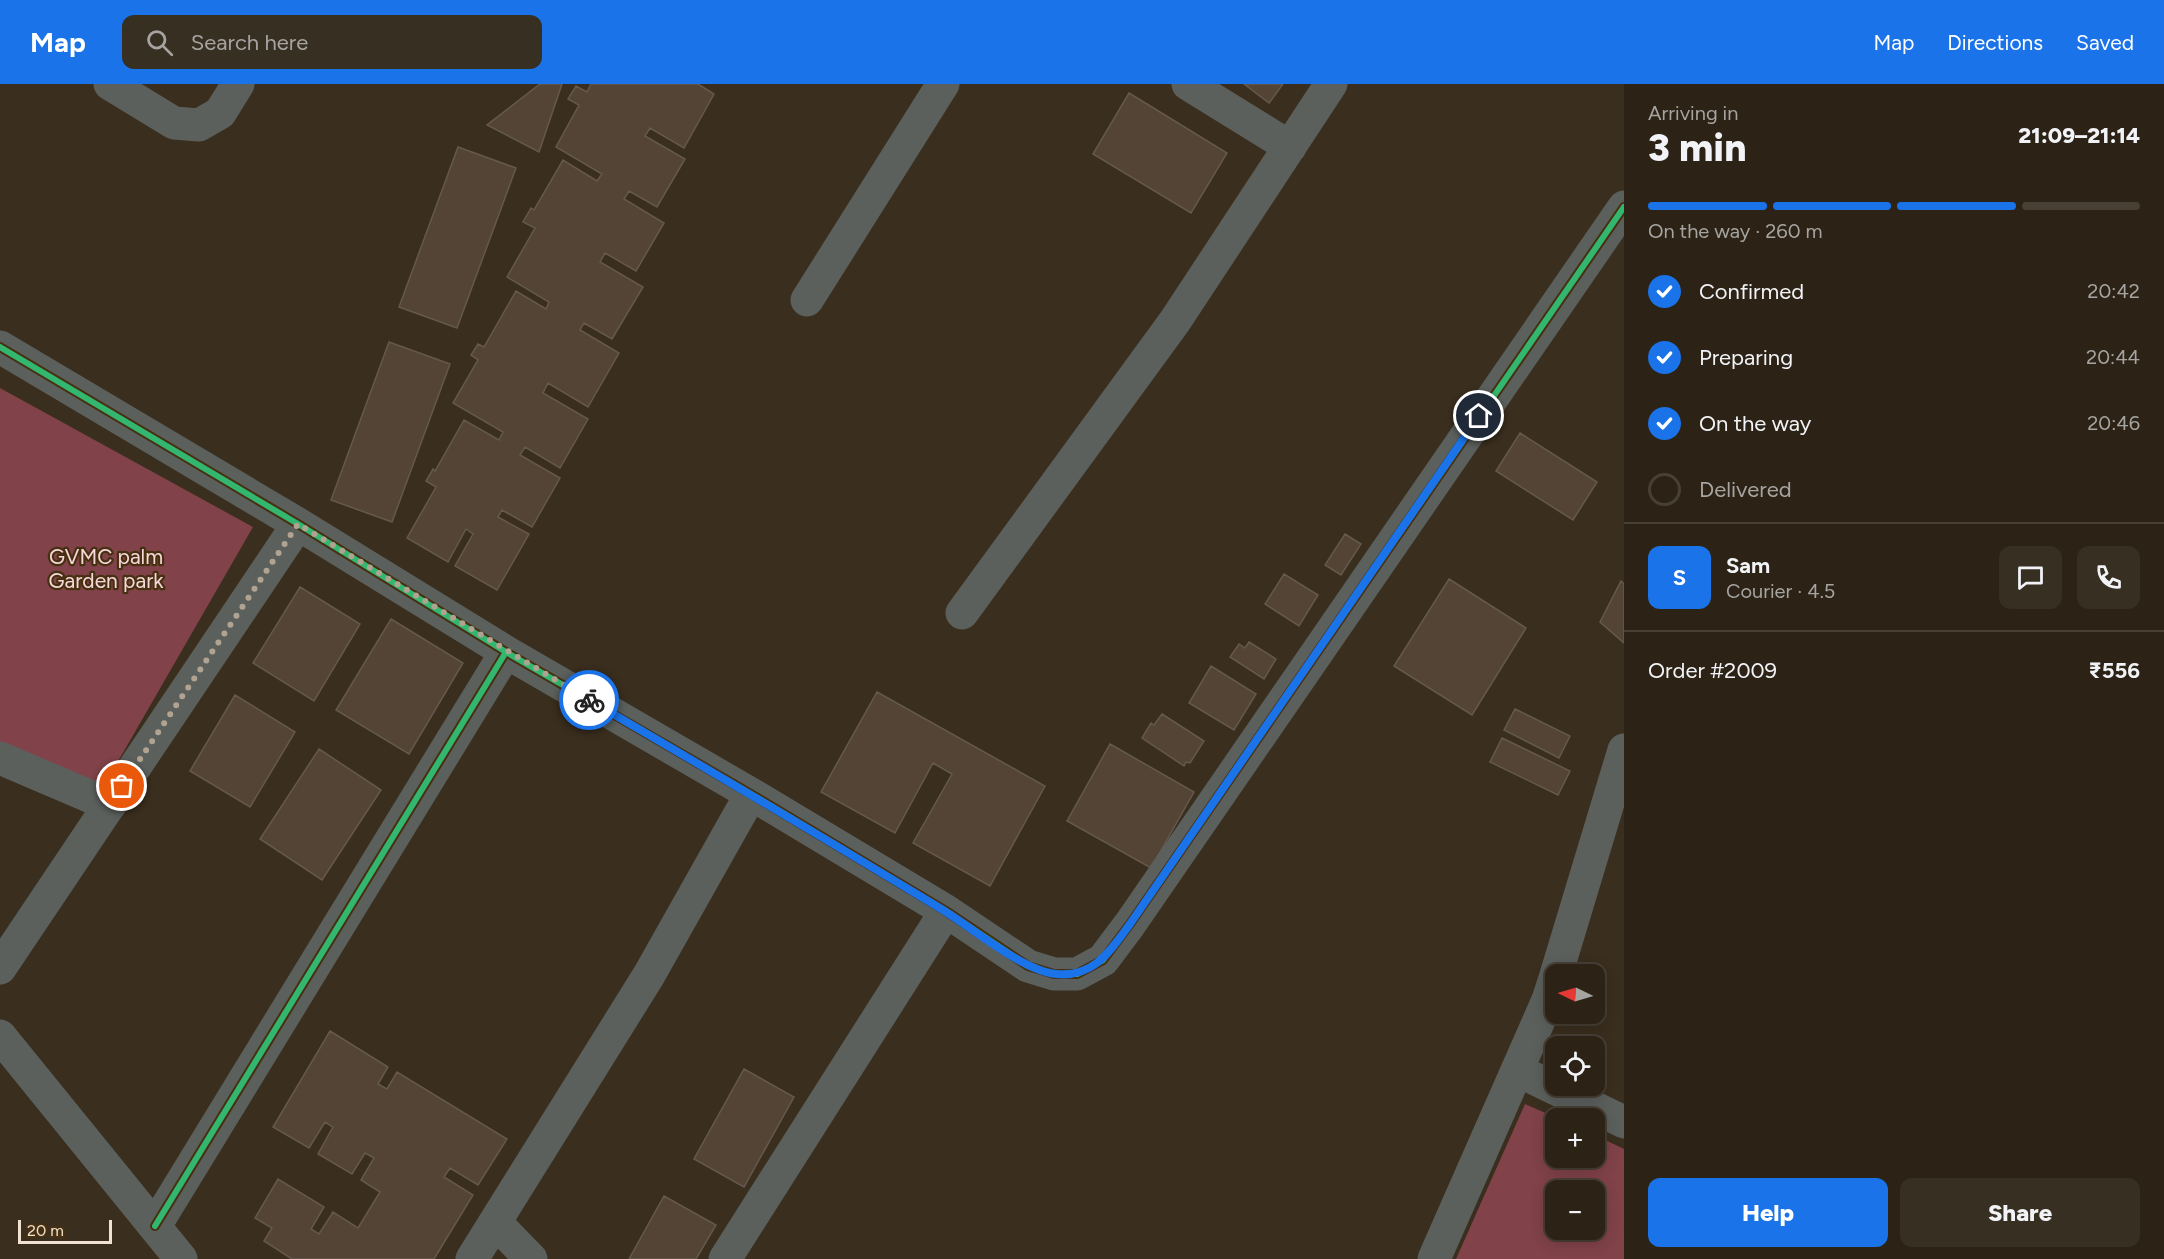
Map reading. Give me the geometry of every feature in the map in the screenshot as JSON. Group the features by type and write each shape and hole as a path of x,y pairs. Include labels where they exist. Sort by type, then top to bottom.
{"street":[{"path":"110,84 174,123 199,125 220,113 238,84"},
{"path":"807,300 943,84"},
{"path":"1188,84 1290,147"},
{"path":"962,613 1175,321 1331,84"},
{"path":"0,347 298,524 506,652 751,794 945,911 1028,966 1054,974 1077,975 1103,960 1130,924 1624,207"},
{"path":"0,968 298,524"},
{"path":"155,1226 506,652"},
{"path":"1560,964 1612,831 1624,750"},
{"path":"0,758 110,805"},
{"path":"472,1259 649,975 751,794"},
{"path":"725,1259 945,911"},
{"path":"1434,1259 1545,1007"},
{"path":"0,1036 181,1259"},
{"path":"1517,1070 1624,1122"},
{"path":"495,1222 531,1259"}],"green space":[{"name":"GVMC palm Garden park","path":"0,388 253,527 101,791 0,746"},
{"path":"1525,1104 1545,1113 1545,1168 1605,1168 1605,1140 1624,1149 1624,1259 1456,1259"}],"building":[{"path":"540,84 562,84 539,152 487,125"},
{"path":"591,84 698,84 714,94 684,148 650,128 645,136 685,159 657,207 629,191 624,199 664,223 636,271 605,253 600,262 643,287 612,339 584,323 580,330 619,353 588,407 548,383 543,393 588,419 560,468 525,447 520,455 560,478 532,527 502,510 498,517 529,534 497,590 455,566 473,534 466,529 448,562 407,538 436,487 426,481 433,469 435,471 464,420 499,440 503,432 453,403 478,360 471,355 478,344 484,347 516,291 546,309 549,302 507,277 535,228 523,222 531,208 534,210 563,160 597,181 602,174 556,147 579,105 568,99 576,86 587,92"},
{"path":"1244,84 1283,84 1269,103"},
{"path":"1129,93 1227,153 1191,213 1093,154"},
{"path":"458,147 516,168 457,328 399,307"},
{"path":"389,342 450,364 392,522 331,500"},
{"path":"1520,433 1597,482 1573,520 1496,471"},
{"path":"1345,534 1361,544 1341,575 1325,565"},
{"path":"1284,574 1318,595 1299,626 1265,604"},
{"path":"1449,579 1526,628 1472,715 1394,666"},
{"path":"1621,581 1624,584 1624,643 1600,622"},
{"path":"300,587 360,624 314,701 253,663"},
{"path":"391,619 463,663 409,754 336,710"},
{"path":"1249,642 1276,659 1264,679 1230,657 1239,644 1245,648"},
{"path":"1211,666 1256,694 1234,730 1189,703"},
{"path":"877,692 1045,786 990,886 913,843 952,774 933,763 895,833 821,792"},
{"path":"235,695 295,732 250,807 190,771"},
{"path":"1515,709 1570,736 1559,758 1504,730"},
{"path":"1162,714 1204,741 1190,763 1186,762 1184,766 1142,738 1151,723 1154,725"},
{"path":"1502,738 1570,771 1558,795 1490,762"},
{"path":"1110,744 1194,792 1151,868 1067,821"},
{"path":"319,749 381,790 322,880 260,839"},
{"path":"330,1031 388,1067 378,1084 387,1089 397,1072 507,1139 478,1185 450,1168 444,1177 473,1195 434,1259 292,1259 264,1241 272,1228 255,1218 278,1179 324,1207 311,1229 319,1234 333,1212 358,1228 380,1192 361,1180 374,1158 365,1153 352,1174 318,1154 333,1127 325,1122 309,1148 273,1127"},
{"path":"744,1069 794,1097 744,1187 694,1159"},
{"path":"664,1196 716,1225 696,1259 629,1259"}],"cycle path":[{"path":"0,347 298,524 506,652 751,794 946,911 1028,966 1054,974 1077,974 1103,960 1130,924 1624,207"},
{"path":"155,1226 506,652"}],"way so far":[{"path":"122,786 298,524 506,652 589,700"}],"route":[{"path":"589,700 945,911 1028,966 1054,974 1077,975 1103,960 1130,924 1479,416"}]}
